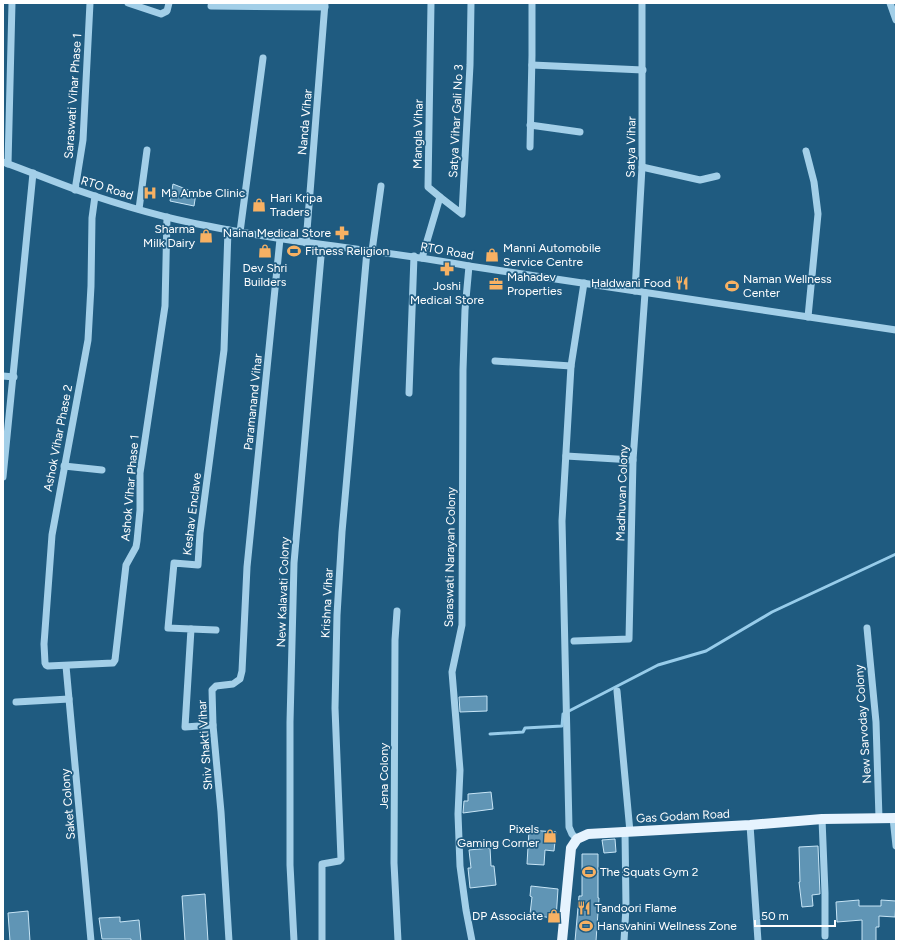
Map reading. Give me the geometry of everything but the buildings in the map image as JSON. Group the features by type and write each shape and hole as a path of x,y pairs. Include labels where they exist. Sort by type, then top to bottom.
{"main road":[{"name":"Gas Godam Road","path":"577,839 588,834 750,825 822,819 894,818"},
{"path":"562,941 571,848 577,839"}],"street":[{"path":"5,163 12,3"},
{"name":"Saraswati Vihar Phase 1","path":"76,190 83,140 90,3"},
{"path":"128,3 160,14 167,12 169,3"},
{"name":"Mangla Vihar","path":"431,3 428,187 440,197"},
{"name":"Satya Vihar Gali No 3","path":"440,197 462,214 470,65 471,3"},
{"path":"530,147 532,3"},
{"name":"Satya Vihar","path":"635,291 642,167 642,3"},
{"path":"890,3 896,20"},
{"path":"211,6 246,4 325,5"},
{"name":"Nanda Vihar","path":"306,243 325,5"},
{"path":"240,232 264,58"},
{"path":"532,65 643,70"},
{"path":"530,125 580,132"},
{"path":"139,209 147,150"},
{"path":"806,151 814,182 818,214 808,317"},
{"name":"RTO Road","path":"5,163 95,196 167,217 228,230 306,243 414,256 469,266 896,330"},
{"path":"642,167 700,180 717,176"},
{"path":"3,477 33,173"},
{"path":"369,251 381,186"},
{"name":"Ashok Vihar Phase 2","path":"66,666 46,665 44,644 52,535 88,340 91,286 92,218 95,196"},
{"path":"422,258 440,197"},
{"name":"Ashok Vihar Phase 1","path":"66,666 113,663 116,660 126,565 137,541 140,510 140,473 165,306 167,217"},
{"name":"Keshav Enclave","path":"191,629 168,628 174,563 198,565 200,533 224,350 228,230"},
{"name":"Paramanand Vihar","path":"247,567 280,239"},
{"name":"New Kalavati Colony","path":"294,941 290,865 290,722 294,563 322,245"},
{"name":"Krishna Vihar","path":"322,941 322,864 339,862 341,859 335,708 337,615 342,532 369,251"},
{"path":"409,393 414,256"},
{"name":"Saraswati Narayan Colony","path":"469,266 465,310 463,370 462,625 452,672 460,770 458,814 460,866 472,941"},
{"path":"577,839 569,827 562,521 571,366 584,283"},
{"name":"Madhuvan Colony","path":"574,641 629,639 633,460 645,292"},
{"path":"494,361 571,366"},
{"path":"3,376 14,377"},
{"path":"566,456 633,460"},
{"path":"64,466 102,470"},
{"name":"Shiv Shakti Vihar","path":"229,941 221,812 213,725 212,690 216,686 234,684 240,679 242,670 247,567"},
{"name":"Jena Colony","path":"397,611 395,640 394,863 398,941"},
{"name":"New Sarvoday Colony","path":"867,628 876,722 879,818"},
{"path":"213,725 187,727 185,725 191,629 216,630"},
{"name":"Saket Colony","path":"66,666 91,941"},
{"path":"617,691 627,832 624,941"},
{"path":"16,702 69,698"},
{"path":"894,818 896,846"},
{"path":"822,819 825,936"},
{"path":"750,825 758,941"}],"waterway":[{"path":"569,711 658,665 706,651 772,612 896,554"},
{"path":"490,734 523,732 525,728 562,726 563,714"}],"place":[{"name":"Ma Ambe Clinic","path":"150,193"},
{"name":"Hari Kripa Traders","path":"259,205"},
{"name":"Naina Medical Store","path":"342,233"},
{"name":"Sharma Milk Dairy","path":"206,236"},
{"name":"Dev Shri Builders","path":"265,251"},
{"name":"Fitness Religion","path":"294,251"},
{"name":"Manni Automobile Service Centre","path":"492,255"},
{"name":"Joshi Medical Store","path":"447,269"},
{"name":"Haldwani Food","path":"682,283"},
{"name":"Mahadev Properties","path":"496,284"},
{"name":"Naman Wellness Center","path":"732,286"},
{"name":"Pixels Gaming Corner","path":"550,836"},
{"name":"The Squats Gym 2","path":"589,872"},
{"name":"Tandoori Flame","path":"584,908"},
{"name":"DP Associate","path":"554,916"},
{"name":"Hansvahini Wellness Zone","path":"586,926"}]}
